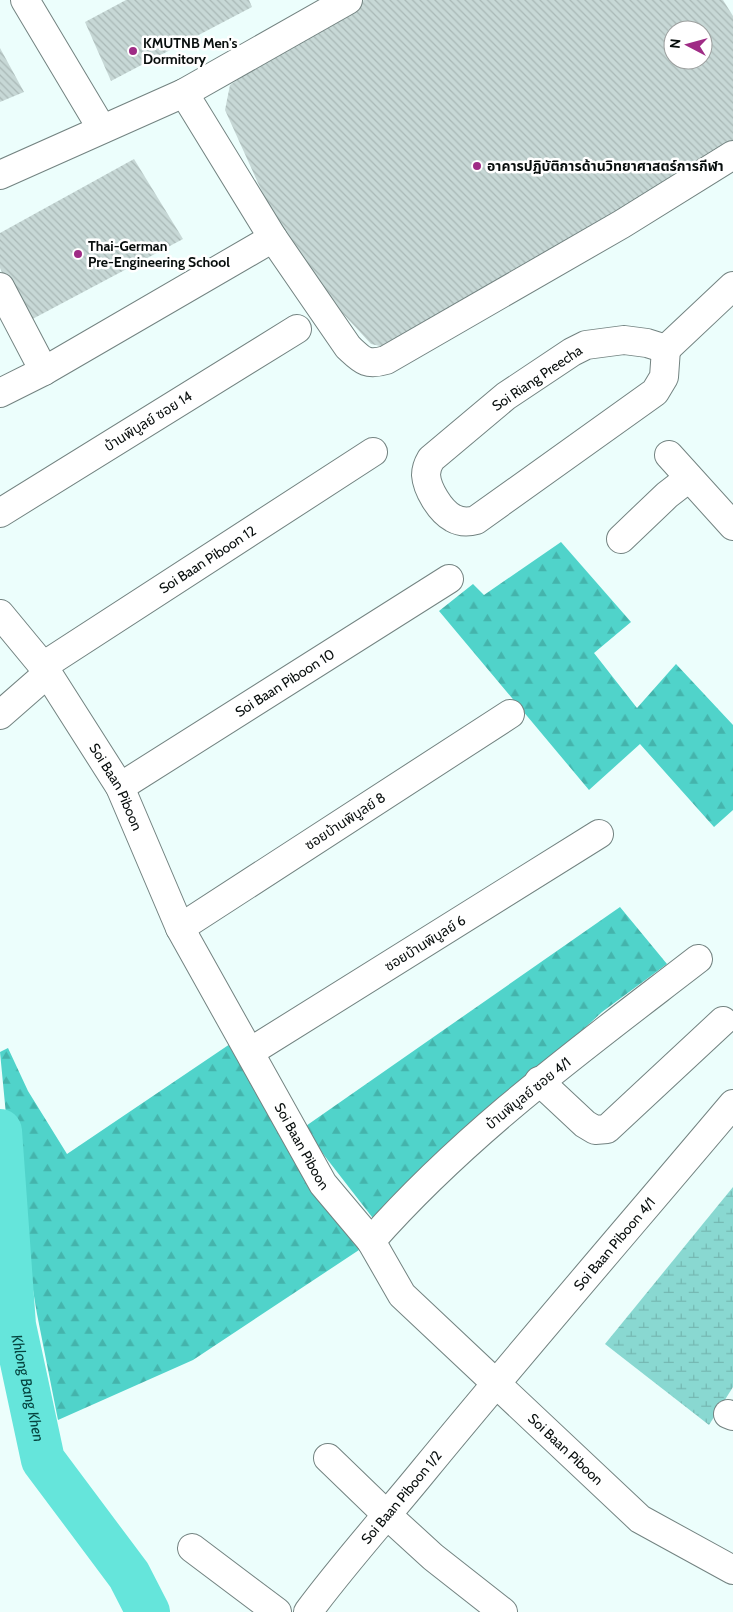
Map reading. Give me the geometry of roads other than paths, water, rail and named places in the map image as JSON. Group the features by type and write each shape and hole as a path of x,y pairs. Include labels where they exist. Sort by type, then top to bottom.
{"street":[{"path":"26,0 102,129"},
{"path":"0,175 184,93 348,0"},
{"path":"184,93 273,238 348,347 363,361 375,363 391,357 622,224 733,155"},
{"path":"0,393 44,371 273,238"},
{"path":"666,350 733,286"},
{"path":"0,287 44,371"},
{"name":"บ้านพิบูลย์ ซอย 14","path":"0,513 297,329"},
{"name":"Soi Riang Preecha","path":"624,340 647,343 666,350 664,377 654,392 476,520 462,521 453,518 441,507 432,493 426,476 427,467 431,459 506,396 572,352 586,345 624,340"},
{"name":"Soi Baan Piboon 12","path":"0,714 45,670 373,452"},
{"path":"669,455 733,526"},
{"path":"621,539 667,495 689,478"},
{"name":"Soi Baan Piboon 10","path":"120,787 449,579"},
{"name":"Soi Baan Piboon","path":"0,614 45,670 120,787 180,928 323,1184 371,1241 402,1295 640,1519 733,1570"},
{"name":"ซอยบ้านพิบูลย์ 8","path":"180,928 510,714"},
{"name":"ซอยบ้านพิบูลย์ 6","path":"250,1052 600,834"},
{"name":"บ้านพิบูลย์ ซอย 4/1","path":"371,1241 415,1193 539,1081 698,959"},
{"path":"539,1081 584,1124 595,1130 607,1129 723,1021"},
{"name":"Soi Baan Piboon 4/1","path":"496,1383 733,1104"},
{"name":"Soi Baan Piboon 1/2","path":"308,1612 342,1566 387,1515 496,1383"},
{"path":"328,1458 433,1557 497,1611"},
{"path":"192,1548 277,1612"}],"waterway":[{"name":"Khlong Bang Khen","path":"0,1131 14,1325 43,1460 129,1575 148,1612"}],"place":[{"name":"KMUTNB Men's Dormitory","path":"133,51"},
{"name":"อาคารปฏิบัติการด้านวิทยาศาสตร์การกีฬา","path":"477,166"},
{"name":"Thai-German Pre-Engineering School","path":"78,254"}]}
